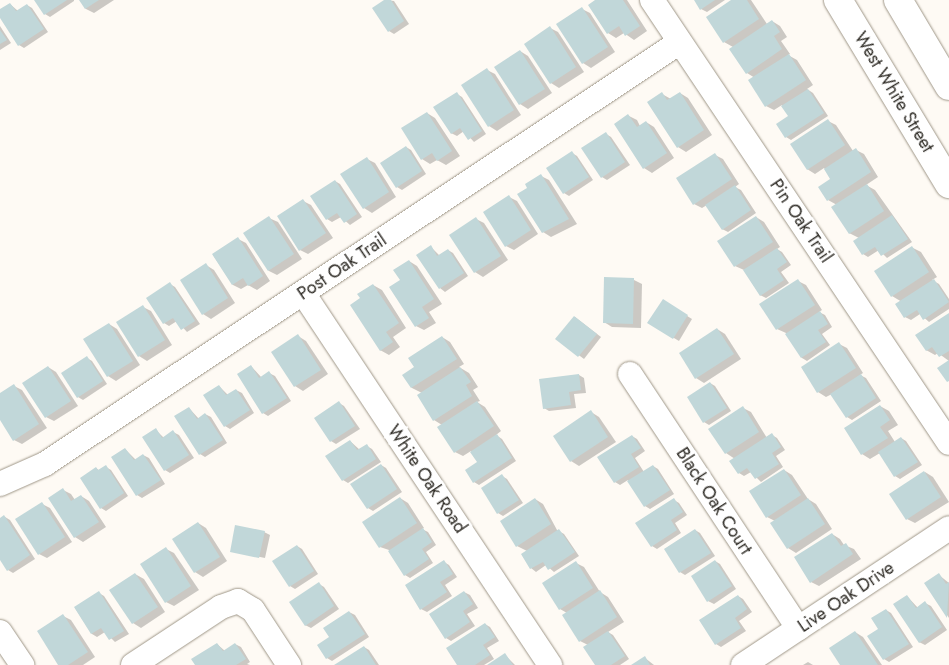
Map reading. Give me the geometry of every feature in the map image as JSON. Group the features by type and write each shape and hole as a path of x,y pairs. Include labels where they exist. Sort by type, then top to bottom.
{"main road":[{"name":"West White Street","path":"838,0 949,184"},
{"path":"898,0 949,86"}],"street":[{"name":"Pin Oak Trail","path":"652,0 949,443"},
{"name":"Post Oak Trail","path":"0,484 45,464 680,42"},
{"name":"White Oak Road","path":"303,293 550,665"},
{"name":"Black Oak Court","path":"630,374 798,628"},
{"name":"Live Oak Drive","path":"742,665 949,528"},
{"path":"133,665 221,607 238,601 253,610 289,665"},
{"path":"0,632 22,665"}],"building":[{"path":"34,0 67,0 44,15"},
{"path":"79,0 99,0 85,9"},
{"path":"384,0 391,0 404,21 388,32 372,8"},
{"path":"595,0 623,0 640,26 625,36 619,26 607,34 588,5"},
{"path":"694,0 715,0 700,10"},
{"path":"731,0 747,0 759,19 723,43 706,17"},
{"path":"10,3 16,11 27,4 44,29 18,46 0,18 0,9"},
{"path":"582,7 608,47 582,64 556,24"},
{"path":"772,20 780,32 774,36 782,49 746,74 729,49"},
{"path":"550,26 576,67 550,84 524,44"},
{"path":"0,30 7,40 0,44"},
{"path":"520,50 545,89 519,105 494,67"},
{"path":"789,54 806,80 765,107 748,80"},
{"path":"487,68 514,110 488,127 461,85"},
{"path":"808,89 824,113 785,138 776,124 788,116 781,106"},
{"path":"457,92 482,131 468,140 460,128 451,134 433,107"},
{"path":"662,92 667,100 680,92 704,130 677,148 647,102"},
{"path":"427,112 452,151 437,161 432,153 421,160 401,128"},
{"path":"628,114 637,127 646,121 667,153 643,169 614,124"},
{"path":"828,119 845,145 807,170 790,144"},
{"path":"606,132 625,162 601,178 581,148"},
{"path":"406,146 422,171 396,188 380,163"},
{"path":"856,148 871,172 827,201 818,187 830,179 824,169"},
{"path":"572,151 589,177 563,194 546,168"},
{"path":"715,153 732,179 693,205 676,178"},
{"path":"367,157 389,192 363,209 340,174"},
{"path":"541,174 569,219 542,233 517,194 527,188 525,184"},
{"path":"335,180 357,214 344,223 337,213 326,220 310,196"},
{"path":"867,184 884,211 849,234 831,207"},
{"path":"735,185 751,210 722,230 705,205"},
{"path":"509,195 531,230 505,247 483,212"},
{"path":"303,199 326,233 299,251 277,216"},
{"path":"892,215 908,239 881,256 875,247 862,255 853,241"},
{"path":"269,216 294,254 268,271 243,233"},
{"path":"756,216 773,242 734,267 717,241"},
{"path":"476,217 501,256 474,273 449,235"},
{"path":"238,237 263,276 248,286 243,278 232,285 212,254"},
{"path":"431,245 437,256 448,249 464,273 439,289 416,255"},
{"path":"912,246 929,272 891,297 874,271"},
{"path":"777,248 787,262 777,269 784,280 760,296 743,270"},
{"path":"409,260 434,299 422,307 429,318 415,327 389,287 400,280 393,270"},
{"path":"206,263 228,298 202,315 180,280"},
{"path":"604,277 634,278 633,324 603,323"},
{"path":"798,279 815,305 776,330 759,304"},
{"path":"934,279 949,302 923,320 917,310 904,318 895,304"},
{"path":"170,282 195,321 181,330 173,318 163,324 146,298"},
{"path":"373,284 399,323 386,332 393,342 380,351 350,305 360,298 357,294"},
{"path":"663,299 688,315 673,339 647,323"},
{"path":"143,305 165,340 138,357 116,322"},
{"path":"820,311 828,324 818,330 826,342 801,358 785,334"},
{"path":"949,313 949,351 939,357 932,347 926,351 915,335"},
{"path":"574,316 597,334 578,357 555,339"},
{"path":"109,323 133,361 107,377 83,339"},
{"path":"717,328 734,354 695,379 679,353"},
{"path":"298,334 321,370 294,387 271,352"},
{"path":"442,336 457,359 411,388 402,375 414,367 408,358"},
{"path":"839,342 856,368 817,393 801,367"},
{"path":"87,356 103,381 77,398 61,373"},
{"path":"949,360 949,381 947,382 937,368"},
{"path":"251,365 259,378 269,371 287,398 262,414 237,374"},
{"path":"48,366 71,401 45,418 22,383"},
{"path":"460,367 471,382 466,385 472,396 433,421 417,395"},
{"path":"579,374 581,390 569,392 571,405 543,409 539,379"},
{"path":"861,374 876,398 846,418 830,394"},
{"path":"710,382 727,408 703,423 687,397"},
{"path":"14,384 39,424 13,441 0,420 0,393"},
{"path":"219,385 226,395 236,389 250,410 224,427 203,395"},
{"path":"339,401 355,426 330,442 314,418"},
{"path":"477,401 494,426 454,453 437,427"},
{"path":"880,405 890,420 880,427 888,438 861,455 844,428"},
{"path":"743,406 759,432 725,454 708,429"},
{"path":"189,407 197,419 205,413 223,440 199,455 174,416"},
{"path":"591,410 608,437 570,462 553,436"},
{"path":"156,428 162,438 173,430 189,455 164,471 142,437"},
{"path":"772,433 781,447 772,453 779,464 755,479 747,468 738,474 729,461"},
{"path":"497,434 512,458 473,483 465,470 477,462 470,452"},
{"path":"632,435 641,448 631,454 639,467 614,483 597,457"},
{"path":"901,437 918,462 894,477 878,452"},
{"path":"350,440 357,450 367,444 376,459 342,481 325,456"},
{"path":"125,448 134,460 143,454 161,480 136,496 111,457"},
{"path":"381,464 397,489 367,509 350,484"},
{"path":"106,465 124,493 100,509 80,478 96,467 98,470"},
{"path":"653,465 670,490 644,507 627,481"},
{"path":"784,469 801,495 766,518 749,491"},
{"path":"924,471 941,497 906,520 889,494"},
{"path":"502,474 519,500 497,514 481,488"},
{"path":"63,488 71,501 81,495 99,522 74,538 48,498"},
{"path":"400,497 417,523 379,548 362,522"},
{"path":"535,498 551,524 516,547 500,521"},
{"path":"674,498 683,512 671,520 677,530 651,547 635,523"},
{"path":"808,498 825,524 787,549 770,523"},
{"path":"42,502 65,537 38,555 15,519"},
{"path":"4,515 30,555 7,571 0,560 0,518"},
{"path":"198,522 220,557 194,573 172,539"},
{"path":"235,525 265,531 259,558 230,552"},
{"path":"423,528 432,542 422,549 429,559 404,576 388,551"},
{"path":"559,529 575,552 548,570 543,562 530,569 521,554"},
{"path":"695,529 711,553 679,573 664,549"},
{"path":"832,533 841,546 846,543 853,554 810,583 794,557"},
{"path":"297,545 314,571 289,587 272,561"},
{"path":"166,547 191,586 165,603 140,564"},
{"path":"444,560 453,574 440,582 447,592 420,610 405,585"},
{"path":"715,560 732,586 707,602 691,576"},
{"path":"576,561 593,588 559,610 542,583"},
{"path":"135,573 158,607 132,624 109,590"},
{"path":"939,573 946,584 949,582 947,618 924,583"},
{"path":"319,582 334,606 305,626 289,602"},
{"path":"600,590 617,617 579,642 562,615"},
{"path":"99,591 124,631 109,640 101,628 91,634 74,607"},
{"path":"464,591 473,604 463,611 470,622 445,639 429,614"},
{"path":"738,595 747,609 735,618 741,628 715,645 699,620"},
{"path":"907,595 916,608 925,601 942,627 919,643 893,604"},
{"path":"886,609 909,644 883,660 867,636 878,629 871,618"},
{"path":"349,611 365,634 326,659 317,645 329,637 323,628"},
{"path":"63,614 88,652 68,665 58,665 37,631"},
{"path":"485,623 495,637 483,645 490,655 475,665 457,665 446,648"},
{"path":"608,631 625,656 611,665 595,665 583,647"},
{"path":"855,631 878,665 840,665 829,648"},
{"path":"217,643 223,651 235,643 246,659 236,665 195,665 191,659"},
{"path":"364,646 376,665 334,665"},
{"path":"505,653 513,665 487,665"},
{"path":"645,656 650,665 631,665"}]}
